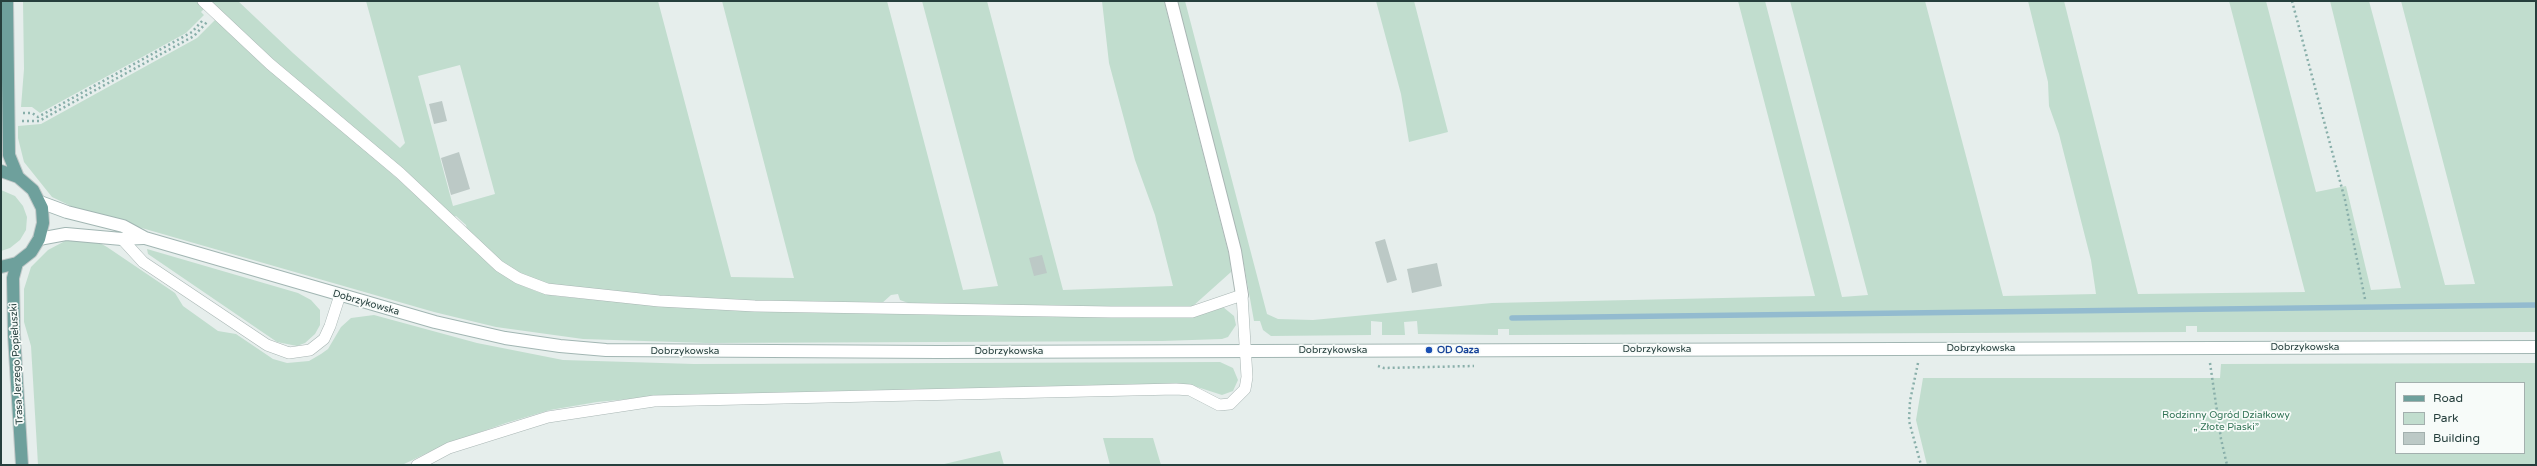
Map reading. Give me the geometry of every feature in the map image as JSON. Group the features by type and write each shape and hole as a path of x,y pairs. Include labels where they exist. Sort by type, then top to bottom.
{"main road":[{"path":"7,1 9,155 18,176"},
{"path":"1171,1 1235,251 1242,295"},
{"path":"1,171 18,176 34,190 40,202 43,223 39,238 31,252 17,263 1,267"},
{"name":"Dobrzykowska","path":"40,202 67,212 123,226 145,238 340,295 488,335 560,346 606,350 946,352 2208,346 2536,347"},
{"name":"Dobrzykowska","path":"39,238 66,234 122,239 145,238"},
{"name":"Trasa Jerzego Popiełuszki","path":"17,263 13,278 14,328 22,465"}],"lane":[{"path":"210,8 280,73 400,173 499,266 518,278 547,289 659,301 755,306 1111,312 1192,312 1242,295 1245,350 1245,389 1230,404 1219,405 1190,390 1176,389 654,401 548,417 449,448 417,465"},
{"path":"122,239 143,262 267,345 289,353 310,350 324,339 340,295"}],"path":[{"path":"2292,1 2345,200 2365,298"},
{"path":"9,117 39,121 194,36 210,8"},
{"path":"9,117 32,113 38,117 192,32 210,8"},
{"path":"2208,346 2221,439 2227,465"},
{"path":"1919,348 1910,401 1909,421 1921,465"}],"green space":[{"path":"23,1 197,1 205,8 201,12 204,15 186,33 40,113 32,107 21,107 24,69"},
{"path":"208,1 238,1 293,53 400,148 405,143 366,1 658,1 731,277 794,278 722,1 887,1 963,290 998,286 922,1 987,1 1063,290 1173,286 1155,215 1135,160 1109,63 1102,1 1164,1 1230,259 1231,272 1193,306 1172,308 911,304 900,300 898,294 891,295 881,304 711,300 572,289 533,280 505,264 467,230 466,225 456,216 453,218 300,85","holes":["460,65 495,194 453,206 418,76"]},
{"path":"1175,1 1185,1 1267,314 1278,319 1313,320 1492,303 1815,296 1738,1 1765,1 1842,297 1868,295 1790,1 1925,1 2003,296 2096,294 2091,260 2059,134 2049,106 2048,82 2028,1 2064,1 2138,294 2305,292 2229,1 2266,1 2316,192 2346,186 2371,290 2401,288 2330,1 2369,1 2445,285 2475,284 2401,1 2536,1 2536,332 2197,332 2197,326 2186,326 2186,332 1509,335 1509,329 1498,329 1498,335 1418,334 1417,321 1404,322 1405,335 1382,335 1382,322 1371,321 1371,335 1271,336 1263,330 1260,321 1254,321 1244,265"},
{"path":"1376,1 1414,1 1448,132 1409,142 1401,94"},
{"path":"216,19 516,283 538,292 555,296 652,305 1193,317 1223,307 1234,316 1236,325 1228,337 1222,339 1162,341 706,343 583,339 496,327 434,312 79,210 52,197 24,162 18,138 18,126 41,124 197,38"},
{"path":"1,190 15,196 23,206 27,217 26,230 20,240 10,248 1,251"},
{"path":"79,240 98,242 107,247 175,293 183,306 218,331 236,334 273,359 287,363 309,361 328,349 341,327 351,318 374,315 477,343 563,360 694,364 1220,362 1233,368 1238,380 1233,391 1222,395 1191,385 651,397 597,402 550,410 506,423 444,445 402,465 38,465 31,346 24,322 24,289 31,267 48,250 65,241"},
{"path":"147,249 298,293 311,300 320,310 320,325 315,334 305,343 297,346 277,342 148,254"},
{"name":"Rodzinny Ogród Działkowy „ Złote Piaski”","path":"2536,363 2536,465 1927,465 1916,420 1923,378 2220,378 2221,364"},
{"path":"1103,438 1153,438 1161,465 1110,465"},
{"path":"1000,451 1004,465 940,465"}],"building":[{"path":"442,101 447,121 434,124 429,104"},
{"path":"459,152 470,189 451,195 441,158"},
{"path":"1385,239 1397,280 1387,283 1375,242"},
{"path":"1042,255 1047,273 1034,276 1029,258"},
{"path":"1437,263 1442,286 1412,293 1407,269"}],"waterway":[{"path":"1512,318 2536,305"}],"place":[{"name":"OD Oaza","path":"1429,350"}]}
